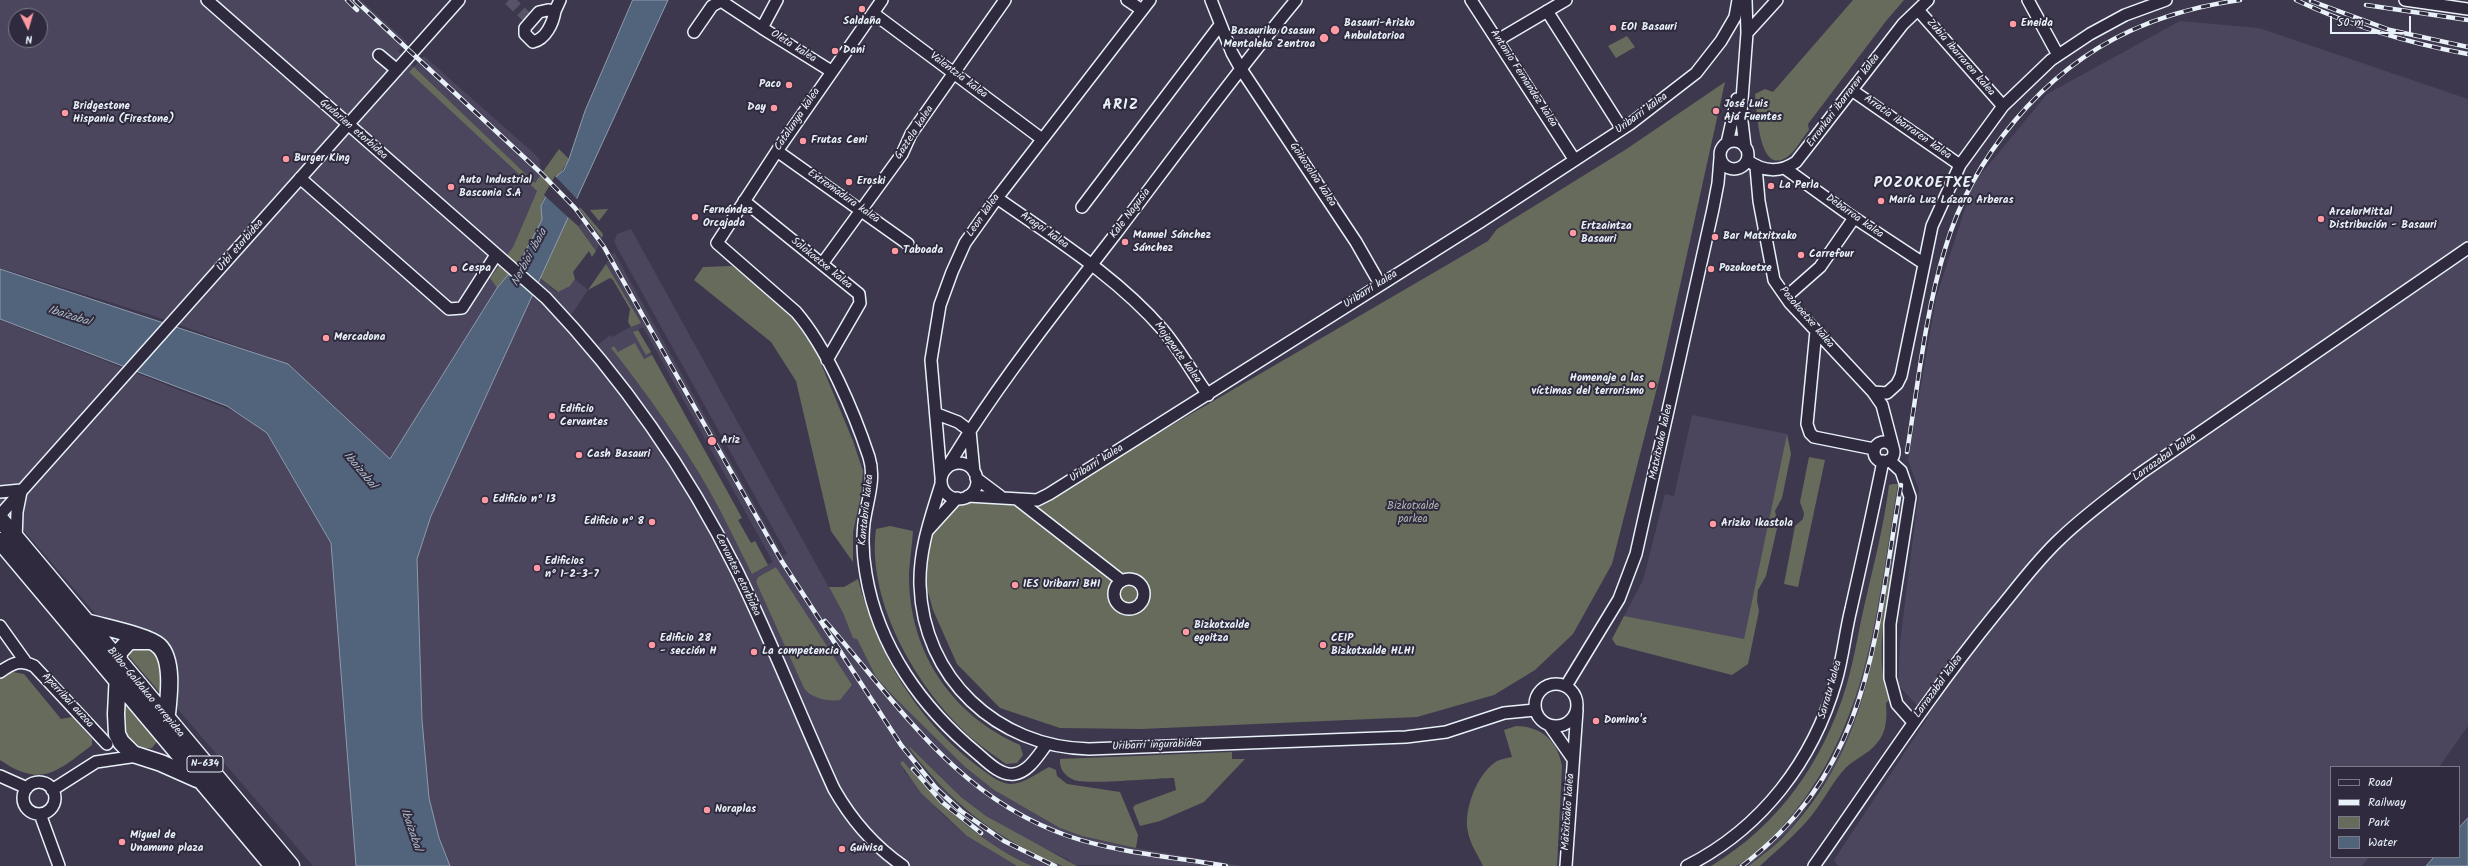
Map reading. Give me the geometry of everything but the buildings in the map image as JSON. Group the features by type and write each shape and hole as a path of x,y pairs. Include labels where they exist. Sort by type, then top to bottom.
{"highway":[{"name":"Bilbo-Galdakao errepidea","path":"0,519 291,866"},
{"name":"Bilbo-Galdakao errepidea","path":"0,541 273,866"},
{"path":"86,622 158,645 167,661 169,679 166,738 160,751 140,756"},
{"path":"149,641 129,641 119,652 117,728 123,745 140,756 178,770 203,783"}],"street":[{"name":"Gudarien etorbidea","path":"207,0 347,125 546,298"},
{"name":"Urbi etorbidea","path":"0,514 183,312 459,0"},
{"path":"554,11 560,0"},
{"path":"694,32 712,6 721,0 762,28"},
{"name":"Oleta kalea","path":"777,0 762,28 831,71"},
{"name":"Catalunya kalea","path":"717,243 831,71 882,0"},
{"name":"Gaztela kalea","path":"822,264 902,154 912,134 1006,0"},
{"path":"1128,0 1142,10"},
{"name":"Leon kalea","path":"941,480 937,414 931,360 940,305 965,244 996,198 1150,0"},
{"name":"Goikosoloa kalea","path":"1211,0 1220,25 1241,68 1356,242 1380,284"},
{"name":"Kale Nagusia","path":"941,480 970,431 1003,382 1241,68 1296,0"},
{"name":"Antonio Fernandez kalea","path":"1471,0 1574,159"},
{"path":"1498,40 1566,0"},
{"path":"1747,33 1777,0"},
{"name":"Erronkari ibarraren kalea","path":"1786,169 1796,162 1903,24 1928,0"},
{"path":"2028,0 2058,55"},
{"path":"1882,405 1887,393 1897,384 1905,366 1923,263 1932,226 1960,165 2003,106 2058,55 2090,34 2125,15 2166,0"},
{"path":"2405,0 2468,9"},
{"path":"1743,5 1762,18"},
{"path":"1735,17 1743,5"},
{"path":"1735,17 1743,5"},
{"path":"1743,5 1747,33 1742,79 1741,113 1745,146 1752,163 1767,170 1786,169"},
{"name":"Zubia ibarraren kalea","path":"1918,10 2003,106"},
{"path":"1547,11 1622,130"},
{"name":"Valentzia kalea","path":"874,13 1042,139"},
{"name":"Uribarri kalea","path":"962,497 1000,496 1018,500 1037,500 1049,494 1208,395 1380,284 1480,222 1574,159 1622,130 1696,73 1721,41 1735,17"},
{"path":"1082,207 1220,25"},
{"path":"379,55 397,70"},
{"path":"1737,169 1726,167 1720,158 1720,151 1727,143 1742,79"},
{"name":"Arratia ibarraren kalea","path":"1853,90 1960,165"},
{"path":"1727,143 1738,142 1745,146"},
{"name":"Extremadura kalea","path":"777,151 861,209 908,244"},
{"name":"Matxitxako kalea","path":"1566,686 1619,599 1636,554 1718,183 1720,158"},
{"path":"1718,183 1737,169 1752,163"},
{"name":"Pozokoetxe kalea","path":"1752,163 1774,280 1786,297 1816,331 1873,392 1882,405 1893,447"},
{"name":"Debarroa kalea","path":"1786,169 1854,218 1923,263"},
{"path":"300,178 450,309 462,308 499,257"},
{"name":"Aragoi kalea","path":"996,198 1092,265"},
{"name":"Solokoetxe kalea","path":"744,201 859,294 860,303 827,360"},
{"path":"1786,297 1820,267 1854,218"},
{"name":"Kantabria kalea","path":"717,243 796,312 806,324 839,383 869,458 871,481 863,535 863,558 870,594 894,656 918,693 945,725 1000,770 1011,774 1020,772 1033,762 1047,744"},
{"name":"Larrazabal kalea","path":"1913,722 1966,650 2023,580 2060,538 2101,503 2468,248"},
{"name":"Mojaparte kalea","path":"1092,265 1131,297 1164,331 1208,395"},
{"name":"Cervantes etorbidea","path":"546,298 595,352 625,390 656,432 686,478 737,571 834,789 852,818 876,844 903,866"},
{"path":"1816,331 1807,424 1810,433 1814,437 1877,446 1886,442 1893,447 1894,452 1886,460"},
{"path":"1873,392 1887,393"},
{"path":"926,532 962,497 975,488 970,431 958,422 937,414"},
{"name":"Pozokoetxe kalea","path":"1877,446 1885,419"},
{"path":"1814,866 1892,756 1913,722 1897,704 1890,678 1890,624 1910,497 1901,472 1886,460 1877,459 1877,446"},
{"name":"Sarratu kalea","path":"1687,866 1709,855 1738,834 1766,808 1792,778 1816,734 1837,679 1886,460"},
{"path":"948,466 954,464 965,464 975,475"},
{"name":"Uribarri kalea","path":"975,475 1000,496"},
{"path":"941,480 947,494 962,497"},
{"name":"Uribarri ingurabidea","path":"941,480 926,532 921,561 921,600 928,632 942,664 965,696 993,719 1027,738 1047,744 1089,749 1406,738 1446,732 1504,713 1535,710"},
{"path":"0,492 21,490 17,512 16,539"},
{"path":"1018,500 1122,581"},
{"name":"Aperribai auzoa","path":"0,626 25,661 34,666 107,744"},
{"path":"0,672 14,662 25,661"},
{"path":"1552,684 1566,686 1575,695 1577,710 1567,724 1550,726 1540,720 1535,710 1536,699 1542,689 1552,684"},
{"name":"Matxitxako kalea","path":"1566,866 1577,710"},
{"name":"Matxitxako kalea","path":"1550,726 1573,759"},
{"path":"96,762 117,728"},
{"path":"52,790 96,762 140,756"},
{"path":"0,776 27,788"},
{"path":"37,783 48,786 52,790 54,803 46,812 40,814 34,813 25,806 24,794 27,788 37,783"},
{"path":"40,814 59,866"}],"shaded area":[{"path":"0,0 361,0 407,42 398,51 414,67 424,56 539,158 541,170 544,172 536,184 415,68 409,72 537,191 513,247 490,278 497,288 390,459 288,364 154,316 0,268"},
{"path":"2180,21 2259,28 2468,99 2468,726 2440,766 2330,766 2330,858 2368,858 2362,866 1838,866 1834,860 1928,717 1898,685 1900,642 1919,490 1908,460 1936,298 1973,184 2047,94"},
{"path":"588,220 602,238 596,251 578,226"},
{"path":"631,229 843,613 853,637 857,639 876,677 896,699 965,767 994,790 1060,828 1082,836 1136,848 1243,866 1074,865 1067,859 1015,834 986,816 961,797 910,747 909,748 928,774 970,815 988,828 1027,851 1063,866 1032,866 994,846 952,814 903,762 904,771 941,813 967,836 1017,866 450,866 439,838 429,798 422,720 417,559 431,516 540,278 556,292 570,286 575,279 588,290 571,315 598,345 610,335 612,337 638,323 606,264 614,252 783,556 787,554 614,242 617,234","holes":["643,327 773,562 753,573 710,492 682,446 650,399 611,348 614,346 618,352 644,359 652,355 651,352 646,354 633,332","776,567 798,602 807,692 756,582 758,577"]},
{"path":"0,320 233,411 267,433 331,543 356,866 313,866 0,503"},
{"name":"Arizko Ikastola","path":"1692,415 1787,434 1744,640 1624,616 1643,580 1665,494 1674,496"},
{"path":"1898,484 1903,485 1904,504 1892,574 1889,575 1873,662 1858,718 1836,767 1789,831 1749,866 1736,866 1775,835 1821,778 1850,718 1879,596"}],"green space":[{"path":"1853,0 1904,0 1886,21 1808,124 1809,130 1793,151 1787,157 1777,161 1770,158 1765,150 1761,138 1758,125 1755,94 1765,89 1773,92"},
{"path":"1627,36 1635,47 1616,58 1608,46"},
{"path":"414,67 535,183 559,149 569,159 542,203 542,220 527,249 497,288 490,278 513,247 537,191 409,72"},
{"name":"Bizkotxalde parkea","path":"1725,82 1661,372 1612,564 1573,634 1535,670 1494,695 1417,717 1141,729 1060,728 1000,708 957,664 933,610 925,581 928,539 945,514 966,502 997,502 1028,509 1488,241 1497,229 1625,150"},
{"path":"580,207 603,234 602,238 579,209"},
{"path":"608,209 599,221 590,210"},
{"path":"568,217 578,226 596,251 592,257 589,251 573,272 575,279 570,286 558,292 540,278"},
{"path":"606,264 641,323 631,327 628,322 630,309 613,280 610,278 588,290"},
{"path":"732,266 762,288 793,319 815,349 853,441 863,471 861,495 853,532 853,562 831,531 796,381 771,342 694,280 703,267"},
{"path":"638,330 651,352 646,355 633,332"},
{"path":"635,343 644,359 652,355 742,518 738,520 751,543 755,541 768,565 752,574 716,502 699,473 650,400 611,348 614,346 618,352"},
{"path":"1787,434 1791,454 1782,498 1775,511 1778,524 1766,576 1758,590 1757,601 1759,611 1748,664 1732,675 1616,645 1612,639 1624,616 1744,639"},
{"path":"1809,457 1825,460 1798,587 1784,584 1795,526 1803,519 1804,513 1800,502"},
{"path":"1898,484 1883,575 1866,663 1853,705 1836,747 1813,786 1785,823 1769,840 1754,854 1740,864 1735,866 1711,866 1735,850 1758,831 1778,811 1811,766 1825,741 1849,677 1881,531 1889,485"},
{"path":"890,526 913,531 909,573 911,601 916,628 925,653 938,676 954,697 973,716 995,732 1020,745 1023,755 1017,763 1006,764 975,741 954,721 934,698 916,672 901,645 888,616 879,587 875,557 876,529"},
{"path":"776,567 852,685 840,700 815,697 804,688 756,582 758,577"},
{"path":"1892,574 1882,637 1882,668 1889,700 1886,703 1886,719 1883,734 1873,747 1850,764 1842,772 1812,815 1794,835 1760,866 1749,866 1775,845 1790,830 1813,801 1832,772 1847,741 1859,710 1876,645 1889,575"},
{"path":"858,579 876,633 901,682 934,727 954,747 988,774 1001,782 1015,784 1030,778 1049,767 1056,770 1057,776 1067,784 1120,792 1138,835 1136,848 1082,836 1060,828 994,790 965,767 896,699 876,677 857,639 853,638 843,613 829,587 844,587"},
{"path":"133,648 143,649 156,656 161,668 161,694 127,654"},
{"path":"13,672 24,674 61,719 72,717 92,739 92,745 69,763 48,773 38,775 14,769 0,760 0,677"},
{"path":"124,700 158,740 152,748 139,749 129,739 124,728"},
{"path":"1516,726 1534,729 1541,732 1553,743 1560,757 1562,766 1557,866 1483,866 1469,836 1467,823 1473,793 1483,774 1490,767 1499,760 1512,757 1504,730"},
{"path":"910,747 961,797 986,816 1077,866 1063,866 1052,862 1029,851 990,828 956,801 940,785 909,748"},
{"path":"1232,752 1232,759 1245,759 1204,802 1160,821 1140,826 1133,808 1135,805 1176,790 1174,778 1107,782 1081,781 1074,780 1065,774 1060,766 1060,759"},
{"path":"903,761 931,793 962,821 995,846 1032,866 1017,866 967,836 921,793 900,763"}],"water":[{"path":"633,0 668,0 431,516 417,559 422,720 429,798 439,838 450,866 356,866 331,543 267,433 227,406 0,319 0,269 288,364 390,459 497,288 522,258 542,220 541,206 557,176 564,170 569,159 585,111"},
{"path":"2468,818 2468,866 2426,866 2433,858 2460,858 2460,827"}],"pier":[{"path":"555,176 578,200 569,218 544,195"}],"tunnel":[{"path":"509,0 530,20"}],"railway":[{"path":"347,0 357,10"},
{"path":"355,0 542,174 575,208 604,247 781,560 901,745 936,788 961,811 1004,841 1055,866"},
{"path":"1907,452 1927,324 1945,249 1957,215 1973,182 1992,150 2015,120 2040,93 2068,69 2098,48 2130,31 2170,15 2240,0"},
{"path":"2296,0 2338,18 2380,33 2423,45 2468,54"},
{"path":"2311,1 2390,30 2468,47"},
{"path":"2366,5 2468,20"},
{"path":"1742,866 1785,827 1818,786 1843,741 1860,694 1874,645 1901,485"},
{"path":"825,621 905,716 933,746 962,773 993,798 1028,819 1068,836 1087,842 1126,851 1226,866"},
{"path":"913,769 942,802 981,833"}],"place":[{"name":"Saldaña","path":"862,9"},
{"name":"Eneida","path":"2013,24"},
{"name":"EOI Basauri","path":"1613,28"},
{"name":"Basauri-Arizko Anbulatorioa","path":"1335,30"},
{"name":"Basauriko Osasun Mentaleko Zentroa","path":"1324,38"},
{"name":"Dani","path":"835,51"},
{"name":"Paco","path":"789,85"},
{"name":"Day","path":"774,108"},
{"name":"José Luis Ajá Fuentes","path":"1716,111"},
{"name":"Bridgestone Hispania (Firestone)","path":"65,113"},
{"name":"Frutas Ceni","path":"803,141"},
{"name":"Burger King","path":"286,159"},
{"name":"Eroski","path":"849,182"},
{"name":"La Perla","path":"1771,186"},
{"name":"Auto Industrial Basconia S.A","path":"451,187"},
{"name":"María Luz Lázaro Arberas","path":"1881,201"},
{"name":"Fernández Orcajada","path":"695,217"},
{"name":"ArcelorMittal Distribución - Basauri","path":"2321,219"},
{"name":"Ertzaintza Basauri","path":"1573,233"},
{"name":"Bar Matxitxako","path":"1715,237"},
{"name":"Manuel Sánchez Sánchez","path":"1125,242"},
{"name":"Taboada","path":"895,251"},
{"name":"Carrefour","path":"1801,255"},
{"name":"Cespa","path":"454,269"},
{"name":"Pozokoetxe","path":"1711,269"},
{"name":"Mercadona","path":"326,338"},
{"name":"Homenaje a las víctimas del terrorismo","path":"1652,385"},
{"name":"Edificio Cervantes","path":"552,416"},
{"name":"Ariz","path":"712,441"},
{"name":"Cash Basauri","path":"579,455"},
{"name":"Edificio nº 13","path":"485,500"},
{"name":"Edificio nº 8","path":"652,522"},
{"name":"Arizko Ikastola","path":"1713,524"},
{"name":"Edificios nº 1-2-3-7","path":"537,568"},
{"name":"IES Uribarri BHI","path":"1015,585"},
{"name":"Bizkotxalde egoitza","path":"1186,632"},
{"name":"Edificio 28 - sección H","path":"652,645"},
{"name":"CEIP Bizkotxalde HLHI","path":"1323,645"},
{"name":"La competencia","path":"754,652"},
{"name":"Domino's","path":"1596,721"},
{"name":"Noraplas","path":"707,810"},
{"name":"Miguel de Unamuno plaza","path":"122,842"},
{"name":"Guivisa","path":"842,849"}],"district":[{"name":"ARIZ","path":"1121,106"},
{"name":"POZOKOETXE","path":"1923,184"}],"water label":[{"name":"Nerbioi ibaia","path":"530,258"},
{"name":"Ibaizabal","path":"69,317"},
{"name":"Ibaizabal","path":"359,471"},
{"name":"Ibaizabal","path":"410,830"}]}
